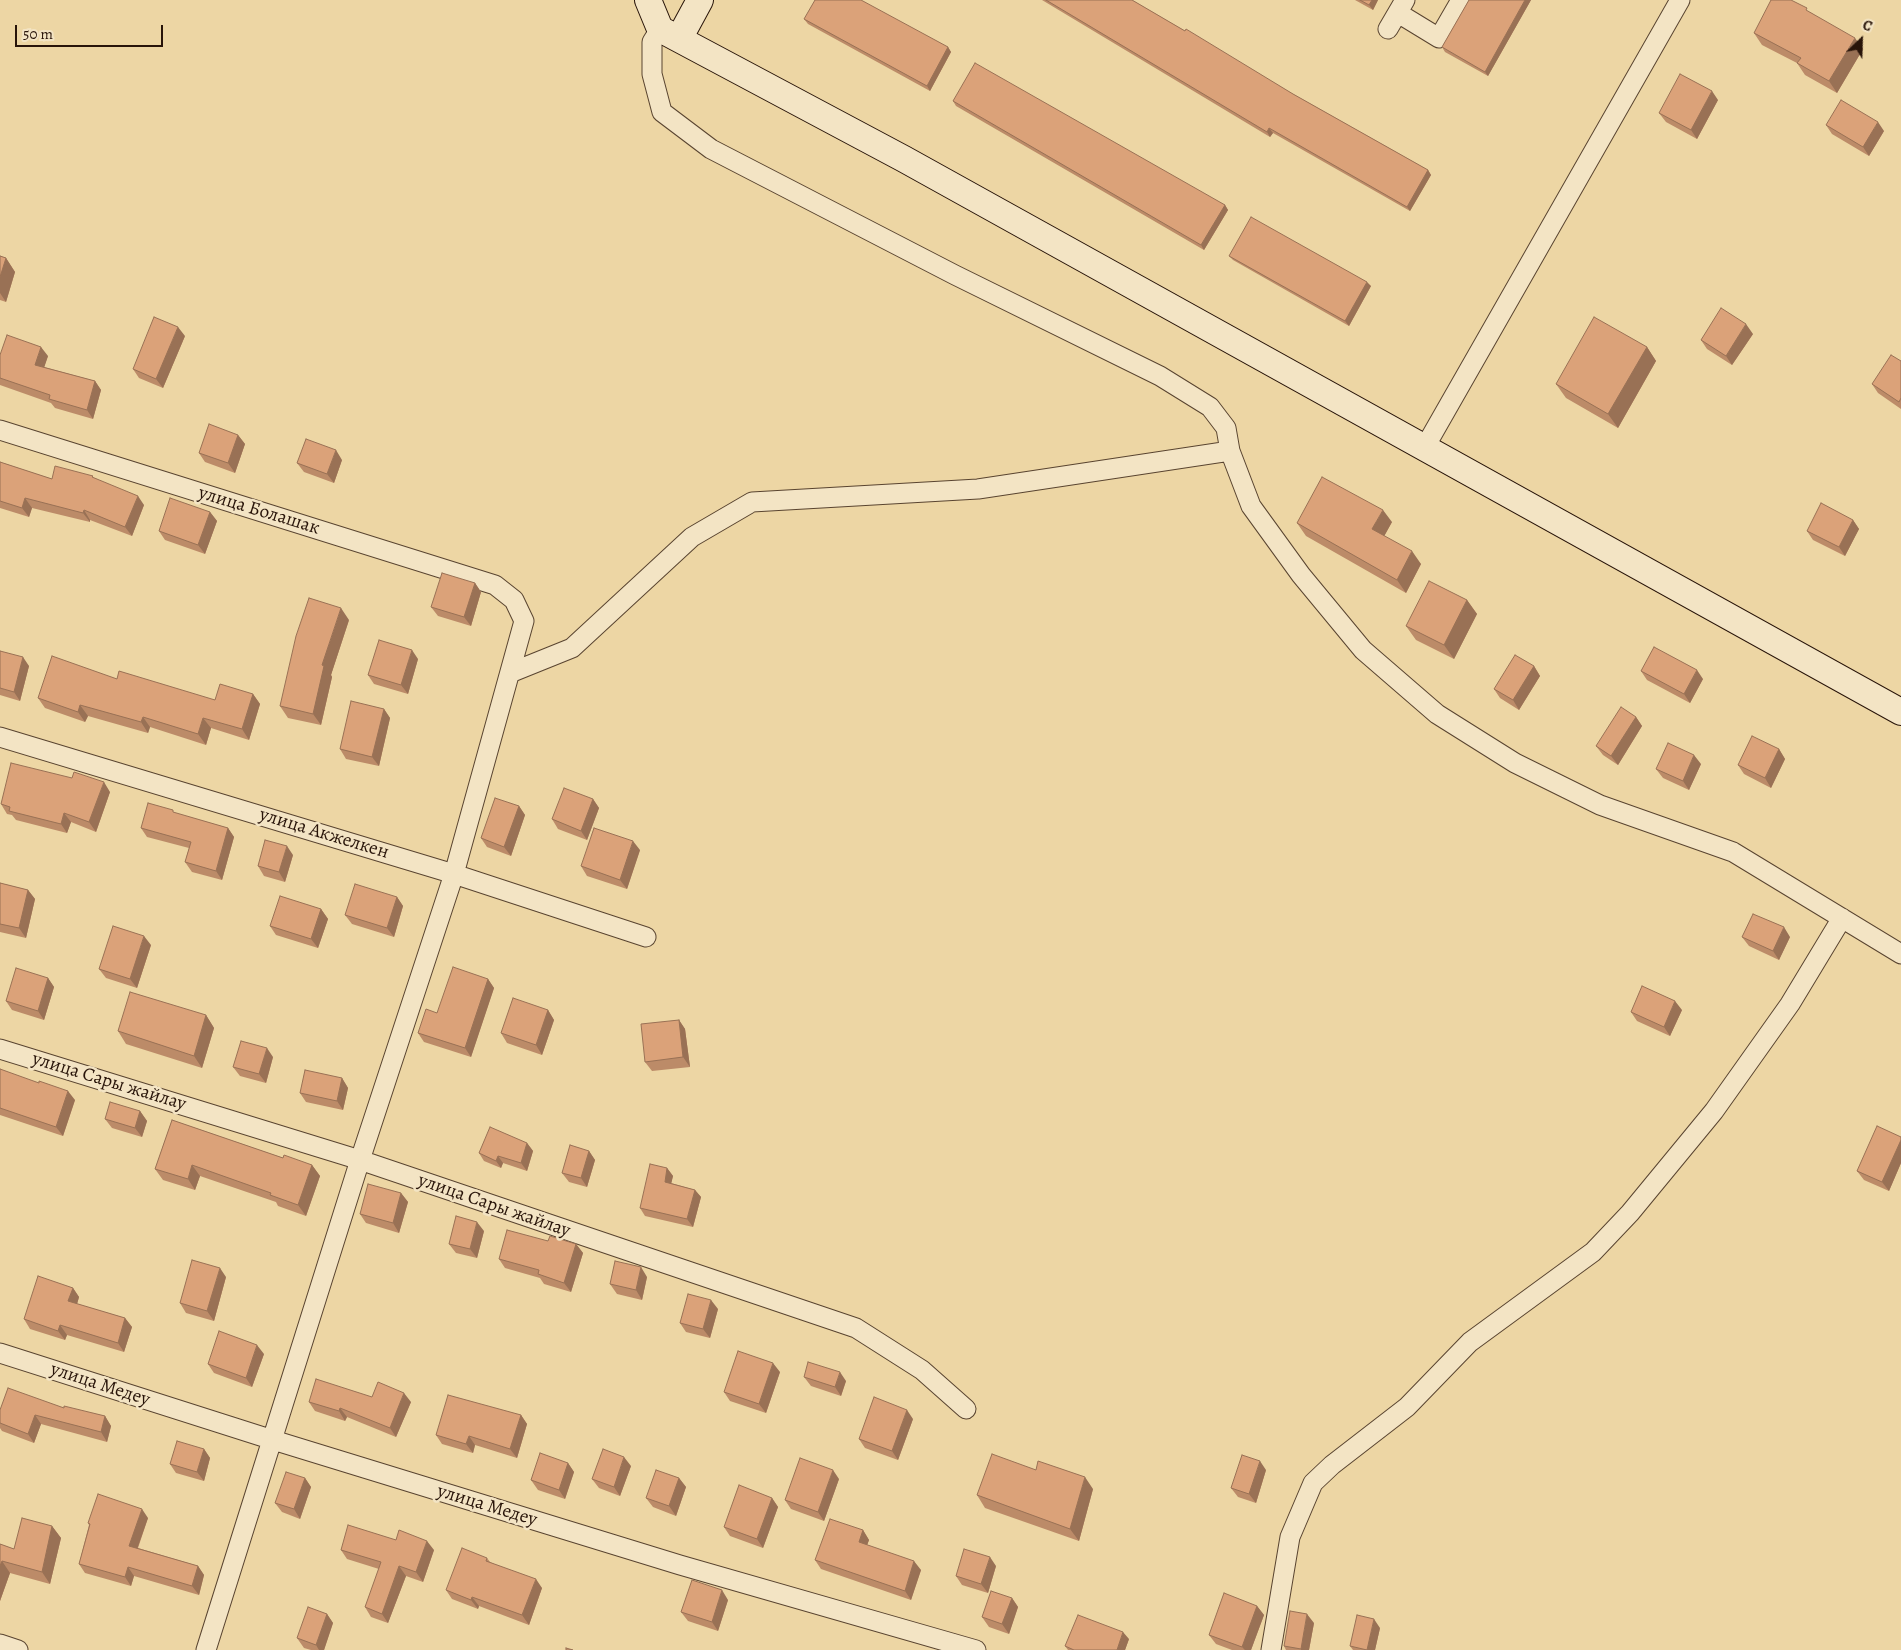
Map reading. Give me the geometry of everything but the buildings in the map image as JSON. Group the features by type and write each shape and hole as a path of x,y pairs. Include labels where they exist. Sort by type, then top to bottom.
{"street":[{"path":"648,0 670,33 731,68 904,158 1901,712"},
{"path":"700,0 670,33 652,42 652,74 662,112 711,149 956,275 1160,376 1210,407 1226,428 1230,451 1251,506 1301,575 1363,650 1437,714 1515,763 1600,805 1733,852 1901,954"},
{"path":"1388,29 1402,7 1439,38 1461,0"},
{"path":"1425,447 1680,0"},
{"name":"улица Болашак","path":"0,430 495,585 514,600 524,621 510,673"},
{"path":"206,1650 360,1160 454,874 510,673 572,648 692,537 752,502 978,489 1230,451"},
{"name":"улица Акжелкен","path":"0,736 454,874 646,936"},
{"path":"1271,1650 1290,1537 1313,1483 1332,1465 1407,1406 1470,1342 1593,1252 1630,1213 1714,1111 1790,1004 1842,918"},
{"name":"улица Сары жайлау","path":"0,1049 360,1160 856,1328 922,1370 966,1409"},
{"name":"улица Медеу","path":"0,1353 273,1440 680,1565 976,1650"},
{"path":"0,1644 18,1650"}]}
